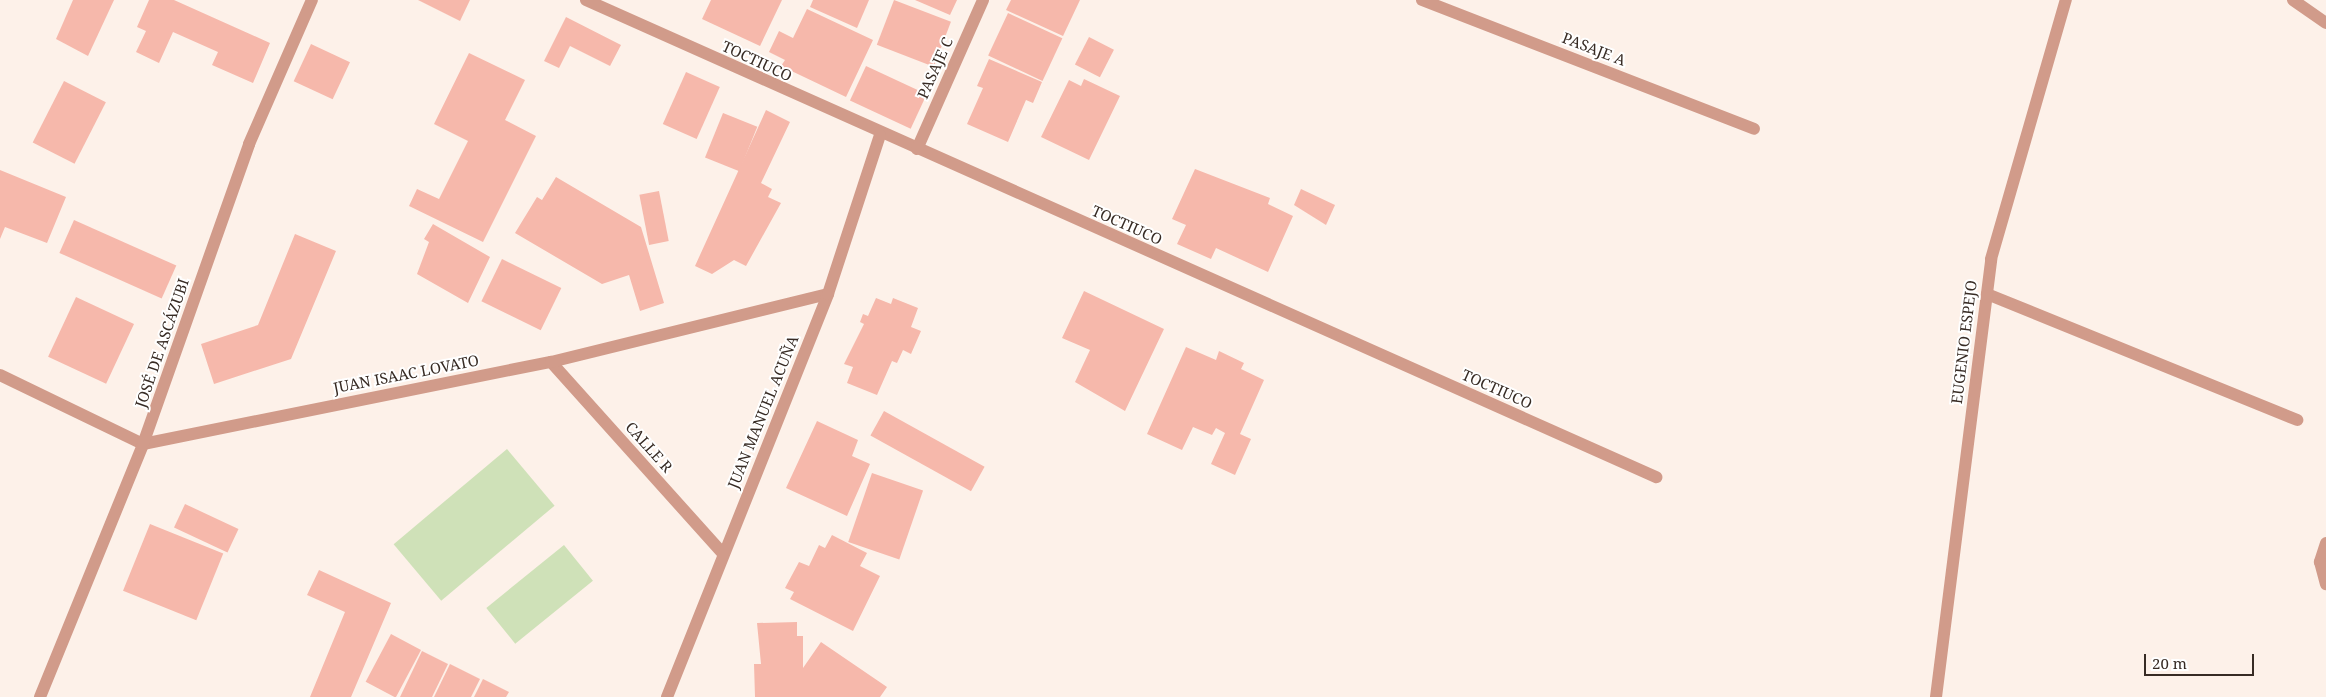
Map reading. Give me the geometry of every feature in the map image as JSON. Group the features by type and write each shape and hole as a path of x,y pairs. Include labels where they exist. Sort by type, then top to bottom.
{"street":[{"name":"JOSÉ DE ASCÁZUBI","path":"40,697 143,444 249,144 312,0"},
{"name":"TOCTIUCO","path":"586,0 880,135 917,149 1656,477"},
{"name":"PASAJE C","path":"917,149 983,0"},
{"name":"PASAJE A","path":"1422,0 1754,129"},
{"name":"EUGENIO ESPEJO","path":"1936,697 1991,259 2066,0"},
{"path":"2293,0 2326,23"},
{"name":"JUAN MANUEL ACUÑA","path":"666,697 828,294 880,135"},
{"name":"JUAN ISAAC LOVATO","path":"143,444 551,362 828,294"},
{"path":"1987,294 2297,420"},
{"name":"CALLE R","path":"551,362 723,554"},
{"path":"0,375 143,444"},
{"path":"2326,543 2320,562 2326,584"}],"green space":[{"path":"507,449 555,506 441,601 394,544"},
{"path":"564,545 593,581 515,644 486,608"}],"building":[{"path":"73,0 114,0 88,56 56,39"},
{"path":"149,0 174,0 270,43 253,83 212,65 218,52 173,32 159,63 136,52 146,31 137,27"},
{"path":"418,0 470,0 460,21"},
{"path":"711,0 782,0 760,46 702,19"},
{"path":"813,0 869,0 857,28 810,7"},
{"path":"894,0 951,22 934,67 877,45"},
{"path":"915,0 957,0 950,15"},
{"path":"1011,0 1080,0 1063,36 1006,10"},
{"path":"807,9 873,40 846,97 781,66 785,60 769,52 779,31 793,38"},
{"path":"1008,13 1062,38 1043,81 988,56"},
{"path":"566,17 621,45 610,66 570,46 559,68 544,61"},
{"path":"1089,37 1114,50 1100,77 1075,65"},
{"path":"311,44 350,62 333,99 294,81"},
{"path":"469,53 525,80 505,120 536,136 483,242 409,206 417,189 439,199 468,141 434,124"},
{"path":"989,59 1042,82 1033,103 1026,100 1008,142 967,124 983,88 977,86"},
{"path":"866,66 927,94 911,129 850,100"},
{"path":"686,72 720,87 697,139 663,124"},
{"path":"1084,79 1120,96 1089,160 1041,137 1069,80 1081,86"},
{"path":"64,81 106,102 75,164 33,142"},
{"path":"766,110 790,122 761,183 772,189 768,197 781,203 746,266 734,260 712,274 695,266"},
{"path":"723,113 757,127 739,171 705,158"},
{"path":"1195,169 1270,198 1268,204 1293,216 1268,272 1216,248 1211,259 1177,244 1186,225 1172,219"},
{"path":"0,170 66,197 47,243 5,227 0,239"},
{"path":"556,177 641,227 664,303 640,311 629,275 602,284 515,233 537,197 542,200"},
{"path":"1301,189 1335,205 1326,225 1294,205"},
{"path":"659,191 669,241 649,245 639,195"},
{"path":"74,220 176,266 162,298 59,253"},
{"path":"433,224 490,257 468,303 417,274 429,242 424,239"},
{"path":"295,234 336,251 291,359 214,384 201,344 258,325"},
{"path":"502,259 561,288 541,330 481,301"},
{"path":"1084,291 1164,329 1125,411 1075,382 1090,350 1062,338"},
{"path":"76,297 134,324 106,384 48,357"},
{"path":"876,298 891,304 893,298 918,308 911,327 921,331 911,354 903,350 897,363 892,361 877,395 847,383 853,367 844,364 864,324 860,322 863,314 868,316"},
{"path":"1186,347 1216,360 1219,351 1244,363 1241,369 1264,380 1240,434 1251,439 1235,475 1211,464 1225,433 1216,428 1212,435 1193,427 1182,450 1147,434"},
{"path":"884,411 985,467 971,491 870,435"},
{"path":"817,421 858,440 852,456 870,464 847,516 786,488"},
{"path":"872,473 923,491 899,560 848,542"},
{"path":"185,504 238,529 227,552 174,528"},
{"path":"150,524 223,554 196,620 123,591"},
{"path":"832,535 867,553 860,566 880,576 853,631 790,599 794,592 785,588 799,562 809,566 819,545 825,548"},
{"path":"319,570 391,603 351,697 310,697 345,612 307,595"},
{"path":"797,622 797,636 803,636 803,668 821,642 887,687 880,697 755,697 754,664 761,664 757,623"},
{"path":"391,634 421,650 396,697 366,682"},
{"path":"422,651 448,664 432,697 400,697"},
{"path":"450,664 480,679 471,697 434,697"},
{"path":"483,679 509,692 506,697 474,697"}]}
